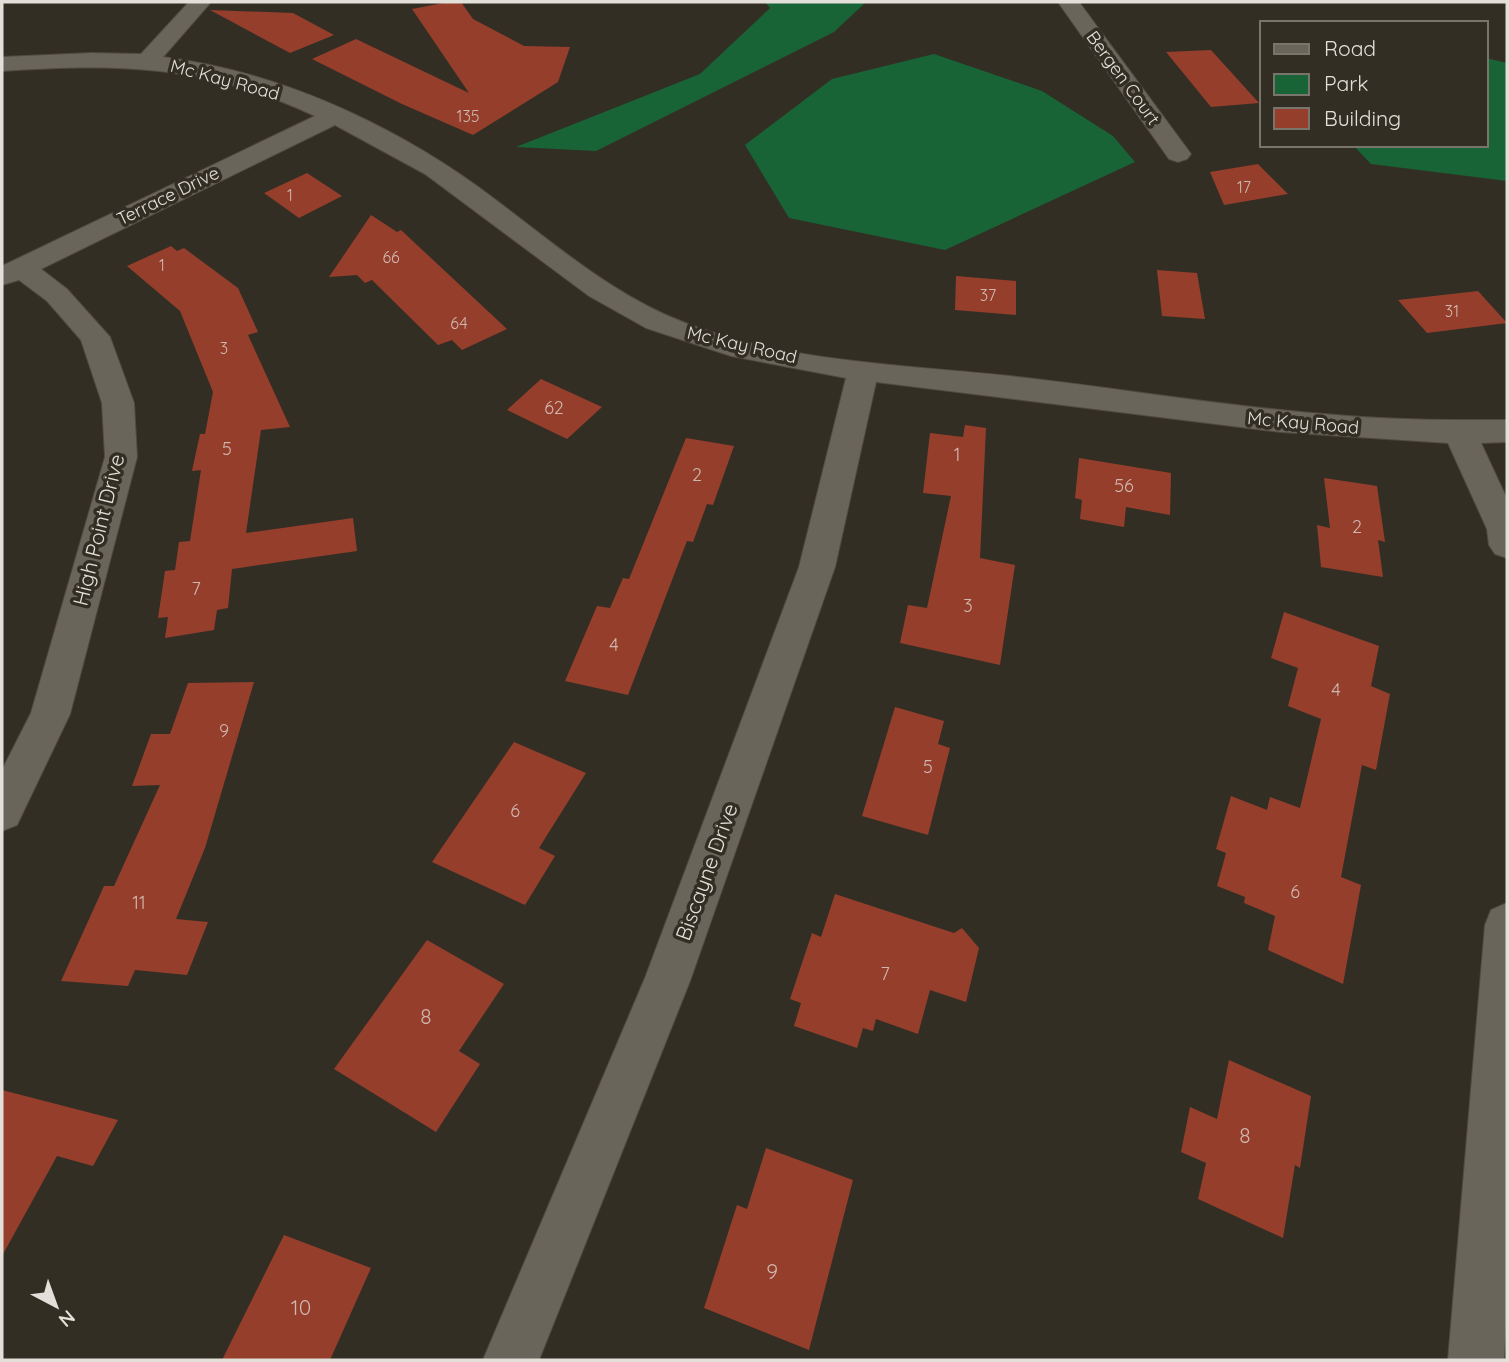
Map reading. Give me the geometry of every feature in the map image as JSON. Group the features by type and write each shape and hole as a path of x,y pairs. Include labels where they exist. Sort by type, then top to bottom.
{"street":[{"path":"147,61 200,2"},
{"name":"Bergen Court","path":"1068,2 1178,155"},
{"name":"Mc Kay Road","path":"2,64 147,61 210,72 271,89 334,116 396,148 463,188 605,295 685,333 770,354 863,371 1332,428 1460,433 1507,431"},
{"name":"Terrace Drive","path":"12,273 334,116"},
{"name":"High Point Drive","path":"2,812 50,714 121,457 118,403 95,337 57,295 12,273"},
{"name":"Biscayne Drive","path":"511,1360 667,981 817,567 863,371"},
{"path":"1460,433 1504,529 1507,545"},
{"path":"1476,1360 1507,925"}],"green space":[{"path":"765,2 866,2 834,32 596,151 516,147 700,74 770,8"},
{"path":"934,54 1042,91 1113,136 1135,162 945,250 789,218 745,145 832,79"},
{"path":"1488,58 1507,63 1507,181 1371,164 1355,147 1488,147"}],"building":[{"path":"461,2 473,19 524,46 570,47 558,82 473,135 402,104 312,59 356,39 469,93 412,9"},
{"path":"210,10 293,13 334,35 290,53"},
{"path":"1211,50 1259,103 1211,107 1166,52"},
{"path":"1258,164 1288,194 1224,205 1210,172"},
{"path":"307,173 342,196 299,218 264,193"},
{"path":"371,215 397,232 401,230 507,329 462,350 452,340 438,345 372,280 365,283 357,275 329,277"},
{"path":"171,246 177,251 184,248 238,288 258,332 248,335 290,427 261,430 246,533 353,518 357,551 232,569 228,608 217,610 214,630 165,638 168,617 158,618 165,571 175,570 179,542 190,541 201,470 192,471 200,434 205,434 213,392 180,311 127,266"},
{"path":"1157,270 1197,273 1205,319 1162,316"},
{"path":"956,276 1016,281 1016,315 955,310"},
{"path":"1478,291 1507,323 1427,333 1398,300"},
{"path":"541,379 602,407 567,439 507,410"},
{"path":"965,425 986,428 980,558 1015,565 1000,665 900,643 908,605 927,608 951,496 923,493 930,433 963,437"},
{"path":"686,438 734,446 713,505 707,504 693,542 687,541 628,695 565,681 597,606 610,608 623,578 629,579"},
{"path":"1079,458 1171,473 1170,515 1126,507 1124,527 1080,519 1082,500 1075,498"},
{"path":"1324,478 1377,486 1385,542 1378,540 1383,577 1321,567 1317,525 1330,528"},
{"path":"1284,612 1379,646 1371,686 1390,694 1376,770 1362,765 1341,877 1361,885 1343,984 1268,950 1275,916 1244,903 1245,897 1217,886 1226,853 1216,849 1231,796 1267,810 1270,797 1300,808 1321,719 1288,706 1298,668 1271,658"},
{"path":"254,682 205,848 176,919 208,922 187,975 135,970 128,986 61,981 104,886 114,886 160,785 132,786 151,734 170,734 188,683"},
{"path":"895,707 944,721 938,744 950,748 928,835 862,816"},
{"path":"514,742 586,773 539,848 555,856 525,905 432,862"},
{"path":"835,894 954,933 962,928 979,948 966,1002 930,990 918,1034 876,1019 873,1031 863,1028 857,1048 794,1026 801,1003 790,999 812,933 821,937"},
{"path":"427,940 504,984 459,1051 480,1064 436,1132 334,1069"},
{"path":"1229,1060 1311,1096 1300,1168 1295,1165 1283,1238 1198,1199 1206,1163 1181,1152 1190,1107 1217,1119"},
{"path":"2,1090 118,1120 93,1166 57,1156 2,1256"},
{"path":"766,1148 853,1180 809,1350 704,1308 737,1205 747,1209"},
{"path":"284,1235 371,1268 330,1360 222,1360"}]}
